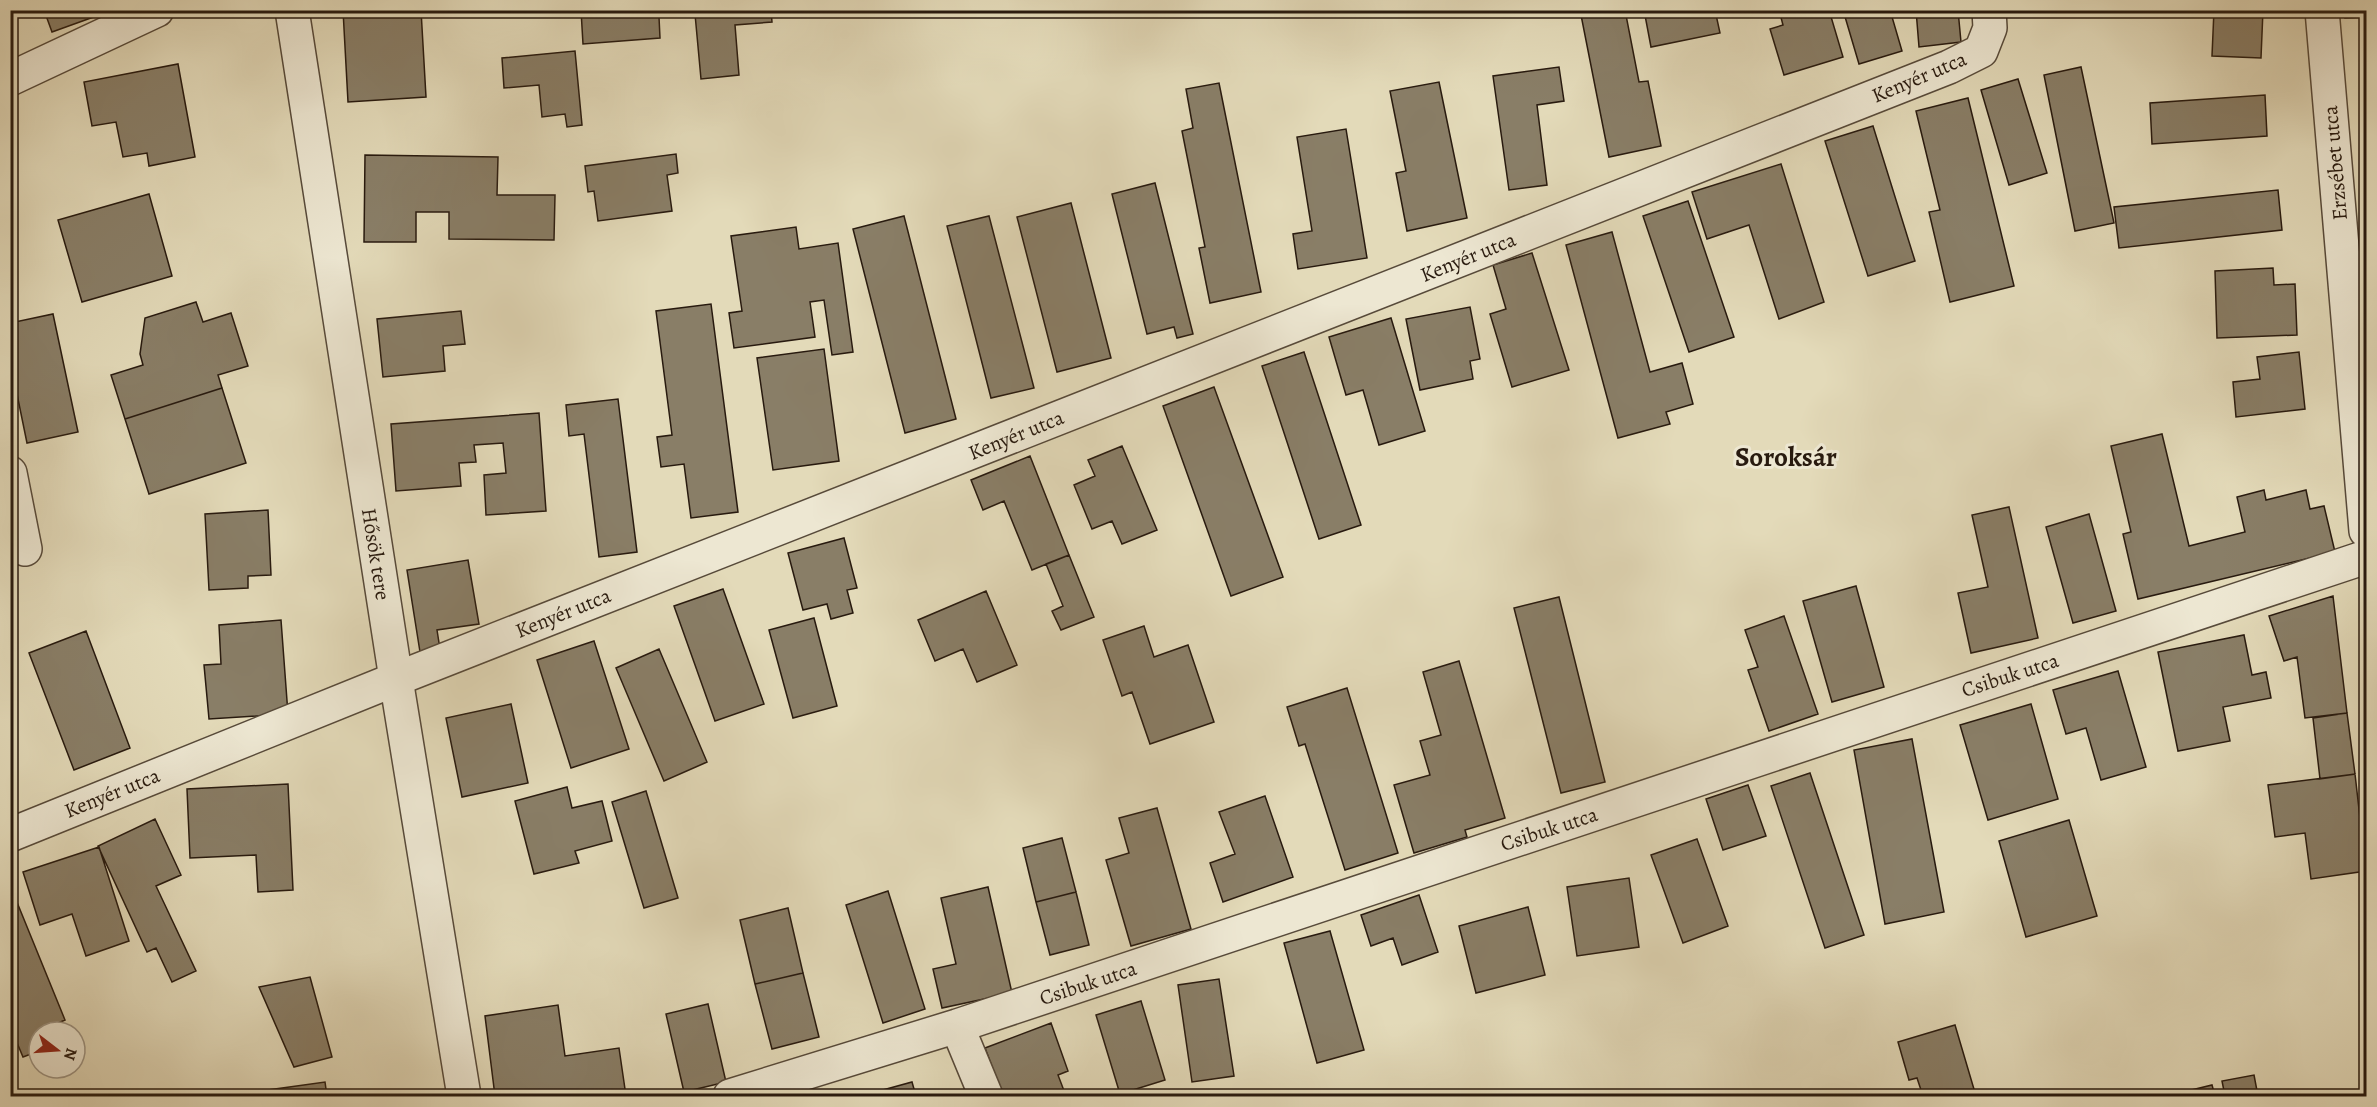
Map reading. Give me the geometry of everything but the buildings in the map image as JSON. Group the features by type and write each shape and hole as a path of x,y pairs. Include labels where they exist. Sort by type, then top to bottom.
{"street":[{"path":"10,79 157,10"},
{"name":"Hősök tere","path":"292,10 396,679 464,1096"},
{"name":"Kenyér utca","path":"10,835 116,790 396,679 1949,67 1981,51 1990,28 1989,10"},
{"name":"Erzsébet utca","path":"2322,10 2367,531"},
{"path":"10,473 25,549"},
{"name":"Csibuk utca","path":"730,1096 957,1026 2367,556"},
{"path":"957,1026 986,1096"}],"district":[{"name":"Soroksár","path":"1786,457"}]}
